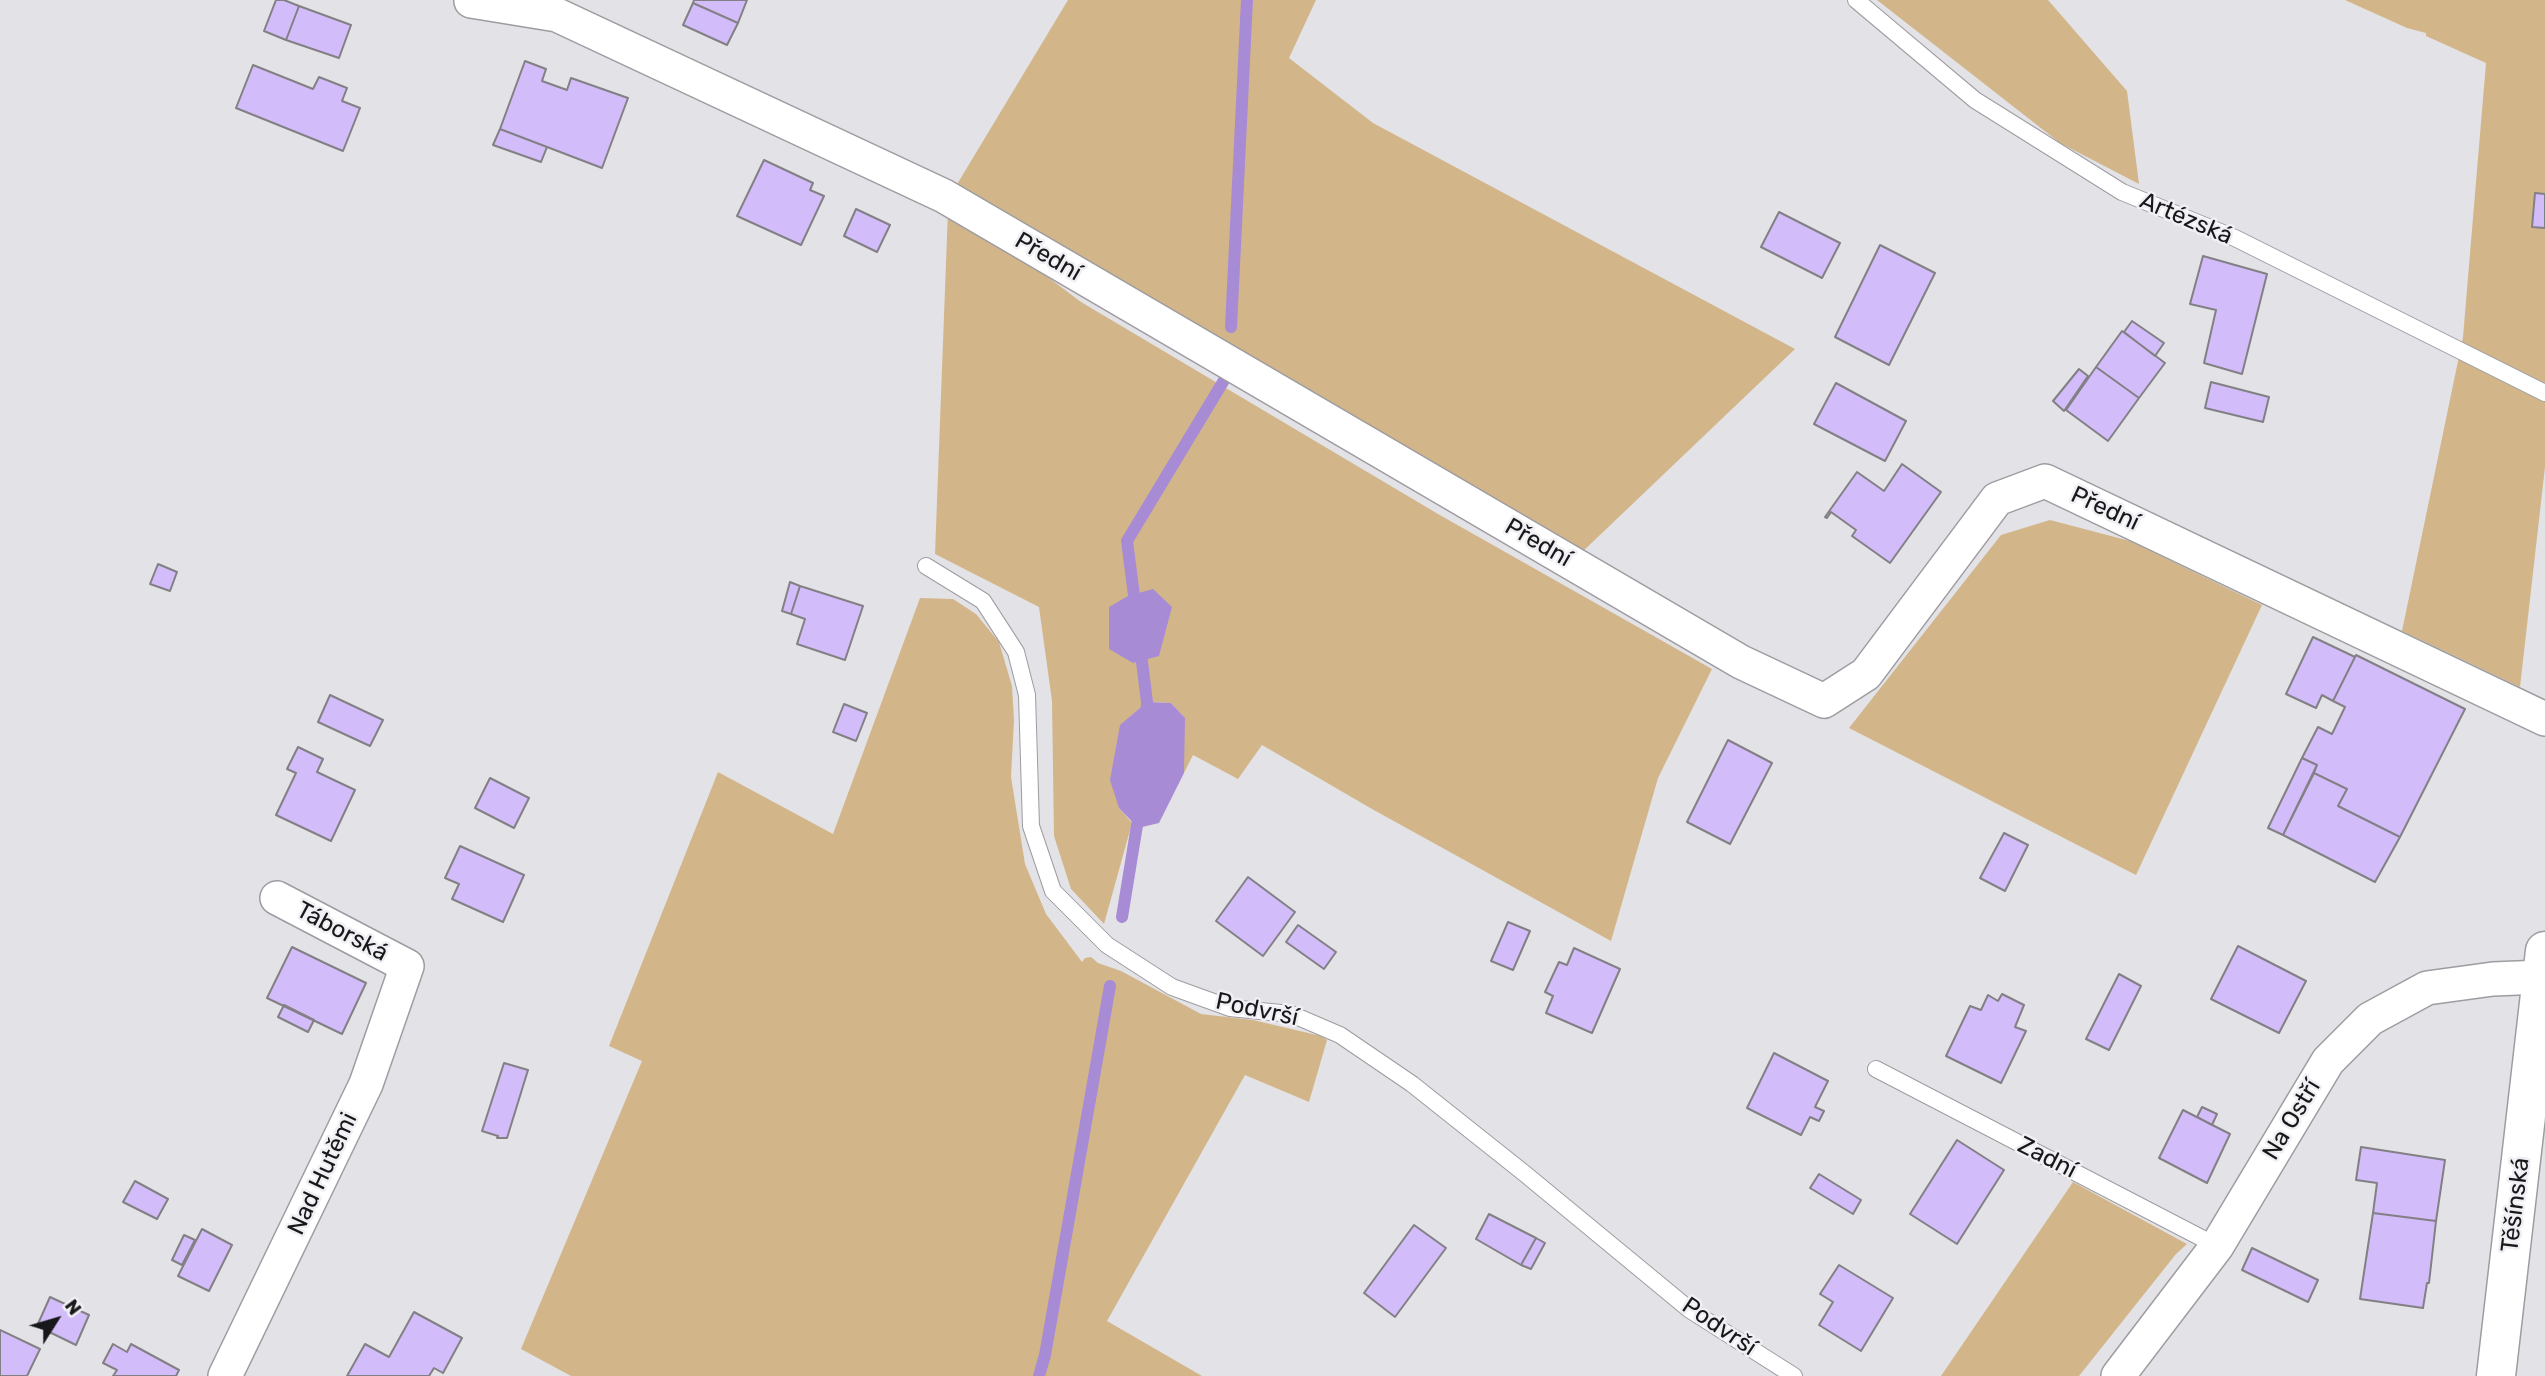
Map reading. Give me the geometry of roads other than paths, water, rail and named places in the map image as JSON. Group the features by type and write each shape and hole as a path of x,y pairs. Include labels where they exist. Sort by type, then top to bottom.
{"main road":[{"name":"Těšínská","path":"2496,1376 2538,1093 2544,964"}],"street":[{"name":"Přední","path":"471,1 557,15 944,196 1741,662 1824,701 1866,674 1997,499 2045,481 2545,719"},
{"name":"Táborská","path":"277,898 407,966"},
{"name":"Na Ostří","path":"2118,1376 2217,1246 2328,1061 2370,1019 2427,988 2493,979 2544,964"},
{"name":"Nad Hutěmi","path":"225,1376 366,1084 407,966"}],"lane":[{"name":"Artézská","path":"1856,0 1975,100 2122,192 2235,238 2545,393"},
{"name":"Podvrší","path":"926,566 983,601 1016,652 1027,695 1031,826 1053,891 1107,945 1172,987 1230,1008 1291,1014 1340,1035 1422,1092 1690,1310 1794,1376"},
{"name":"Zadní","path":"1876,1069 2217,1246"}],"waterway":[{"path":"1231,327 1247,0"},
{"path":"1136,611 1127,541 1229,372"},
{"path":"1140,646 1147,702 1146,719"},
{"path":"1122,917 1139,813"},
{"path":"1039,1376 1045,1355 1110,986"}]}
